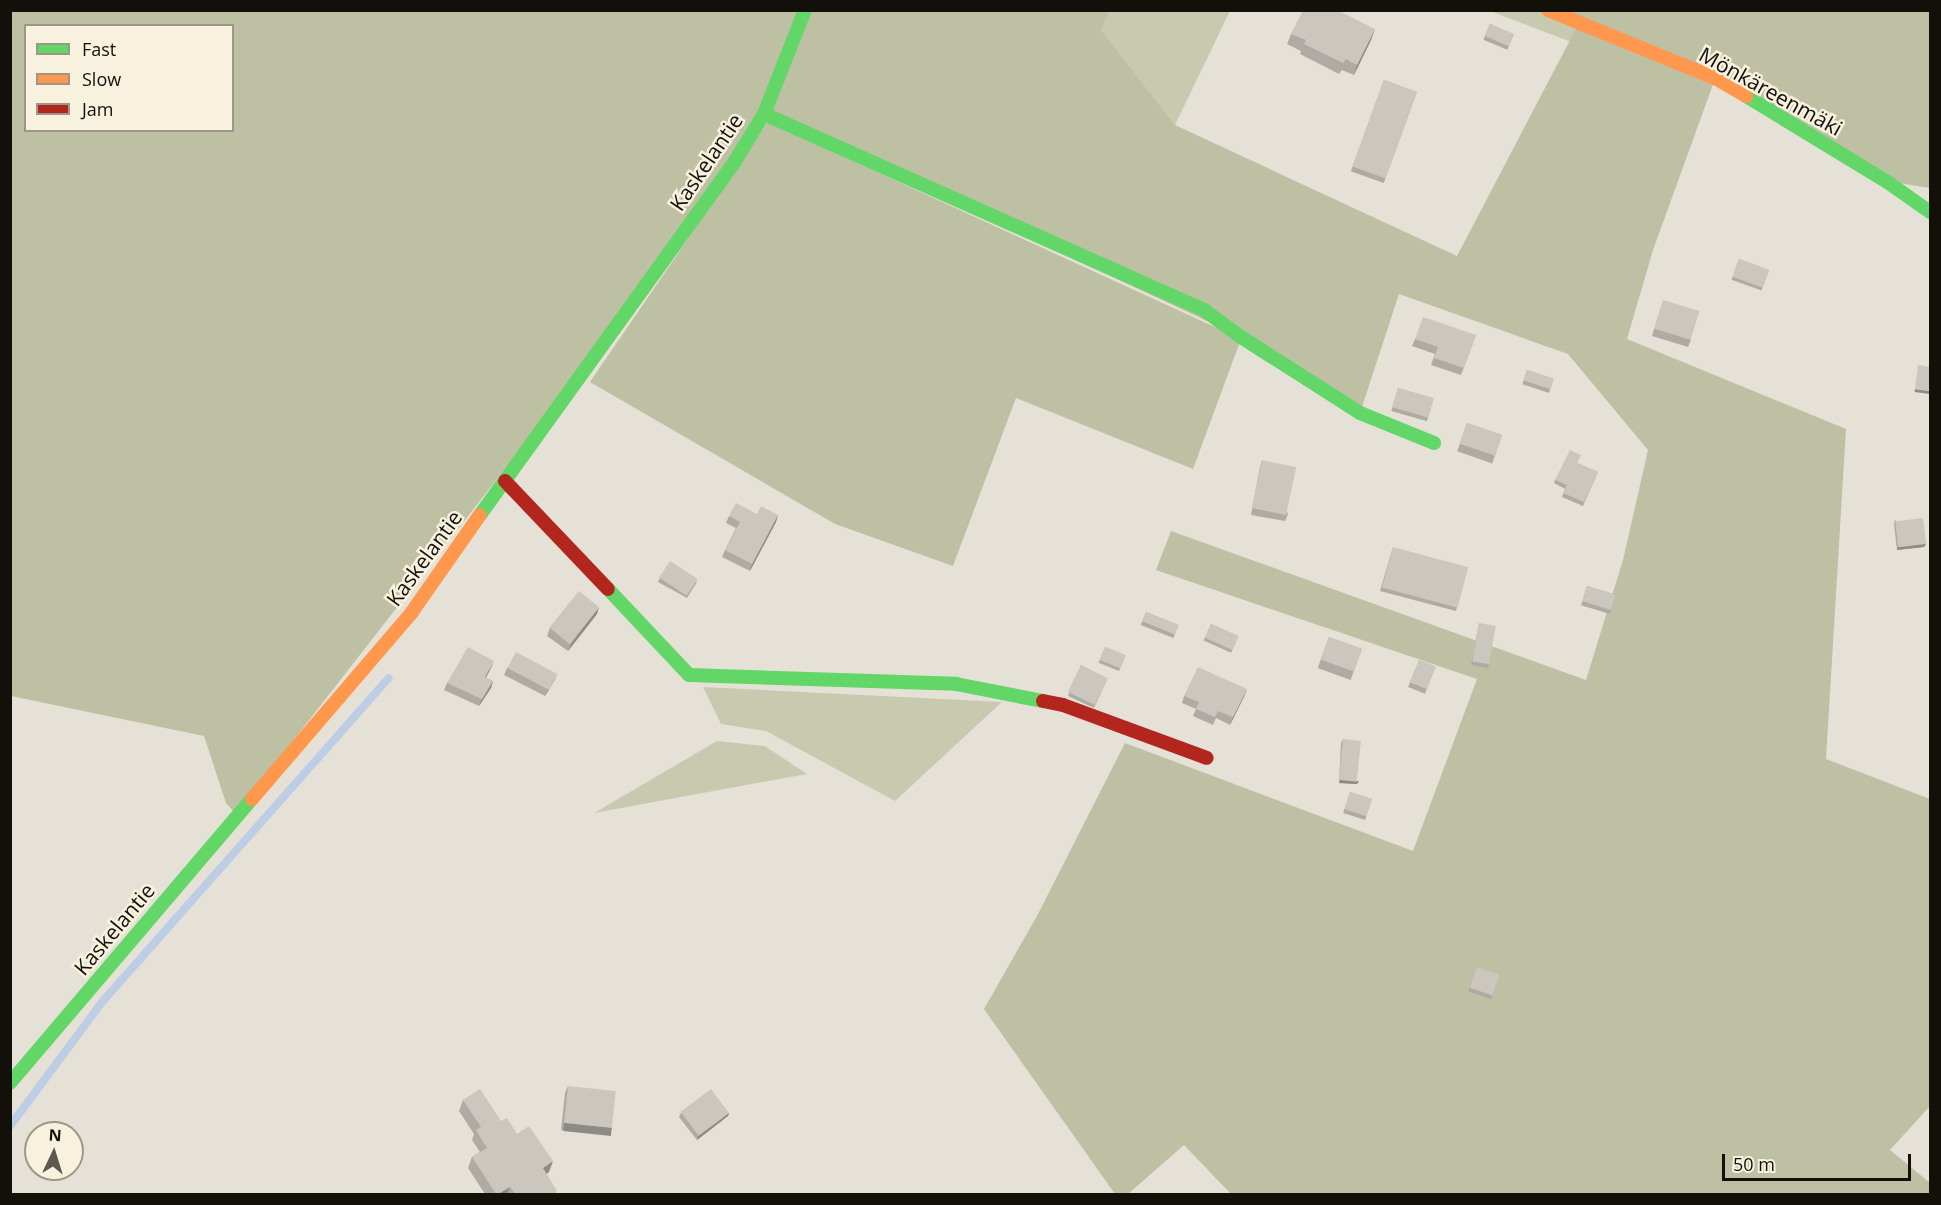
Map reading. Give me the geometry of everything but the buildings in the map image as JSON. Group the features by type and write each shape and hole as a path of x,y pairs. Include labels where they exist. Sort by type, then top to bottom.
{"street":[{"name":"Kaskelantie","path":"10,1083 412,612 735,161 764,114 805,10"},
{"name":"Mönkäreenmäki","path":"1548,10 1715,78 1886,181 1930,212"},
{"path":"764,114 1204,309 1241,337 1360,413 1434,443"},
{"path":"505,481 689,675 956,684 1063,705 1207,758"}],"green space":[{"path":"11,11 1109,11 1101,30 1175,125 1457,256 1579,23 1548,11 1930,11 1930,188 1886,181 1715,79 1653,250 1627,339 1846,429 1826,759 1930,799 1930,1106 1890,1150 1930,1183 1930,1194 1231,1194 1184,1145 1128,1194 1115,1194 984,1009 1037,916 1125,743 1413,851 1477,679 1156,570 1171,531 1586,680 1623,560 1648,450 1568,354 1399,294 1360,413 1241,337 764,114 588,362 236,814 226,803 204,736 11,696"},
{"path":"1109,11 1230,11 1175,125 1100,30"},
{"path":"1490,11 1548,11 1579,23 1571,42"},
{"path":"768,122 1241,339 1193,469 1016,398 953,566 835,524 590,382"},
{"path":"703,687 1002,702 895,801 766,731 721,724"},
{"path":"717,741 765,746 807,774 594,813"}],"waterway":[{"path":"10,1126 103,1001 389,678"}],"traffic: fast":[{"path":"480,515 735,161 764,114 805,10"},
{"path":"1746,96 1886,181 1930,212"},
{"path":"764,114 1204,310 1241,337 1360,413 1434,443"},
{"path":"608,589 689,675 956,684 1043,701"},
{"path":"10,1083 252,799"}],"traffic: slow":[{"path":"1548,10 1715,78 1746,96"},
{"path":"252,799 412,612 480,515"}],"traffic: jam":[{"path":"505,481 608,589"},
{"path":"1043,701 1063,705 1207,758"}]}
